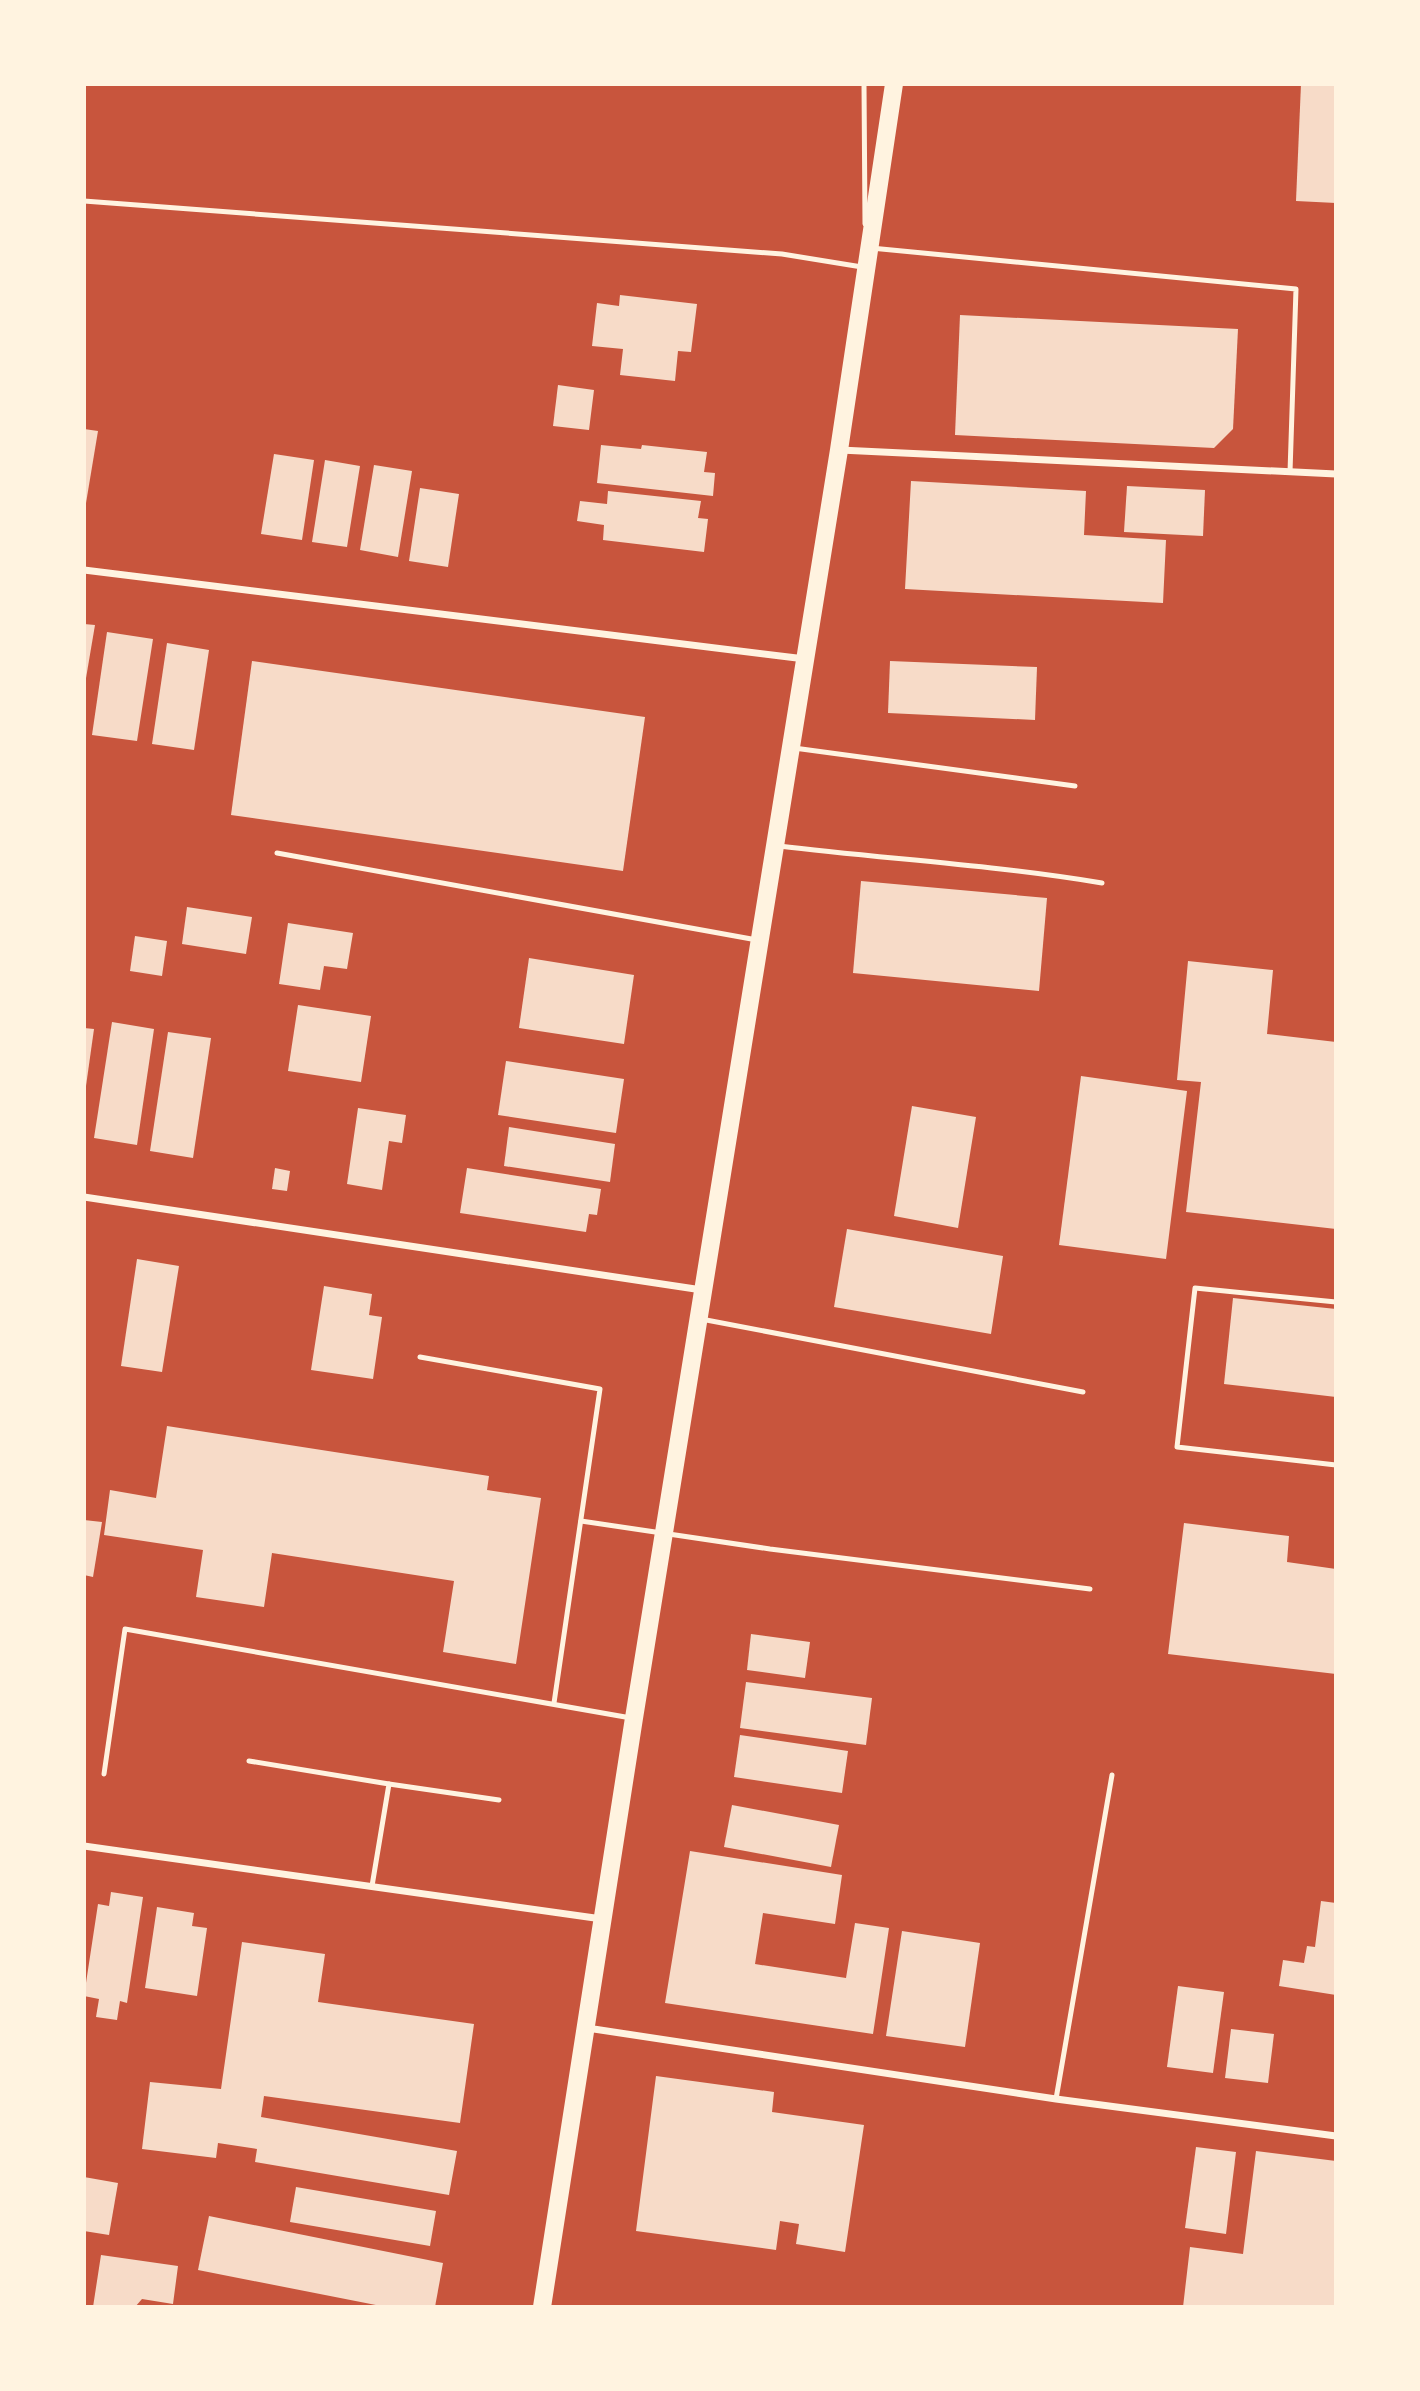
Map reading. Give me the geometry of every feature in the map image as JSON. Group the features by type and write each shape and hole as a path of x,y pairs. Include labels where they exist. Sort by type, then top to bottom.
{"main road":[{"path":"542,2307 698,1318 806,660 894,84"}],"street":[{"path":"839,450 1336,474"},
{"path":"84,570 806,660"},
{"path":"84,1197 703,1290"},
{"path":"84,1846 602,1919"},
{"path":"587,2027 1056,2099 1336,2136"}],"lane":[{"path":"84,201 782,254 865,268 864,84"},
{"path":"869,247 1296,289 1290,472"},
{"path":"792,748 1075,786"},
{"path":"776,846 1040,872 1102,883"},
{"path":"277,853 760,940"},
{"path":"1336,1302 1195,1288 1177,1447 1336,1465"},
{"path":"698,1318 1083,1392"},
{"path":"420,1357 600,1389 554,1703"},
{"path":"581,1521 770,1549 1090,1589"},
{"path":"104,1774 125,1629 634,1718"},
{"path":"249,1762 499,1800"},
{"path":"1056,2099 1112,1775"},
{"path":"372,1886 389,1784"}],"building":[{"path":"1301,84 1336,84 1336,203 1296,201"},
{"path":"620,295 697,304 691,352 678,351 675,381 620,375 623,349 592,346 597,303 619,306"},
{"path":"960,315 1238,329 1233,429 1214,448 955,435"},
{"path":"558,385 594,390 589,430 553,426"},
{"path":"84,429 98,431 86,503 84,503"},
{"path":"601,445 641,449 642,445 707,452 704,472 715,473 713,496 597,483"},
{"path":"274,454 314,460 302,540 261,534"},
{"path":"325,460 360,466 347,547 312,542"},
{"path":"374,465 412,471 398,557 360,550"},
{"path":"911,481 1086,491 1084,535 1166,540 1163,603 905,589"},
{"path":"1127,486 1205,490 1203,536 1124,532"},
{"path":"420,488 459,494 448,567 409,561"},
{"path":"608,491 701,501 698,518 708,519 704,552 603,540 604,525 577,521 580,501 607,504"},
{"path":"84,624 95,625 85,684 84,684"},
{"path":"107,632 153,639 137,741 92,735"},
{"path":"167,643 209,650 194,750 152,744"},
{"path":"252,661 645,717 623,871 231,815"},
{"path":"890,661 1037,667 1035,720 888,713"},
{"path":"861,881 1047,898 1039,991 853,973"},
{"path":"187,907 252,917 246,954 182,944"},
{"path":"288,923 353,933 347,969 324,966 320,990 279,984"},
{"path":"135,936 167,941 162,976 130,971"},
{"path":"529,958 634,975 624,1044 519,1028"},
{"path":"1188,961 1273,970 1267,1034 1336,1042 1336,1229 1186,1212 1201,1082 1177,1080"},
{"path":"298,1005 371,1016 361,1082 288,1071"},
{"path":"112,1022 154,1029 137,1145 94,1138"},
{"path":"84,1028 94,1029 86,1086 84,1085"},
{"path":"168,1032 211,1038 193,1158 150,1151"},
{"path":"506,1061 624,1079 616,1133 498,1115"},
{"path":"1081,1076 1187,1091 1166,1259 1059,1245"},
{"path":"912,1106 976,1117 958,1228 894,1216"},
{"path":"358,1108 406,1115 402,1143 389,1141 382,1190 347,1184"},
{"path":"509,1127 615,1144 610,1182 504,1166"},
{"path":"275,1168 290,1171 287,1191 272,1189"},
{"path":"467,1168 601,1189 597,1215 589,1214 586,1232 460,1213"},
{"path":"847,1229 1003,1256 991,1334 834,1307"},
{"path":"137,1259 179,1266 162,1372 121,1366"},
{"path":"324,1286 372,1294 369,1315 382,1317 373,1379 311,1370"},
{"path":"1233,1298 1336,1309 1336,1397 1224,1384"},
{"path":"167,1426 489,1476 487,1490 541,1498 516,1664 443,1652 454,1581 272,1553 264,1607 196,1597 203,1550 104,1535 110,1490 156,1498"},
{"path":"84,1520 102,1522 93,1577 84,1575"},
{"path":"1184,1523 1289,1536 1287,1562 1336,1569 1336,1674 1168,1654"},
{"path":"751,1634 810,1642 805,1678 747,1670"},
{"path":"746,1682 872,1698 866,1745 740,1728"},
{"path":"740,1735 848,1751 842,1793 734,1777"},
{"path":"732,1805 839,1825 831,1867 724,1847"},
{"path":"690,1851 842,1875 835,1924 763,1913 755,1964 846,1978 855,1923 889,1928 873,2034 665,2003"},
{"path":"111,1892 143,1897 127,2003 120,2001 117,2020 96,2017 99,1999 84,1996 98,1904 109,1906"},
{"path":"1321,1901 1336,1903 1336,1995 1279,1986 1283,1960 1304,1963 1307,1946 1315,1947"},
{"path":"157,1907 194,1913 192,1926 207,1928 197,1996 145,1988"},
{"path":"902,1931 980,1943 965,2047 886,2036"},
{"path":"242,1942 325,1954 318,2002 474,2024 460,2123 264,2096 261,2117 457,2151 449,2195 255,2162 257,2149 218,2143 216,2158 142,2149 150,2082 221,2089"},
{"path":"1178,1986 1224,1992 1213,2073 1167,2067"},
{"path":"1231,2029 1274,2034 1268,2083 1225,2078"},
{"path":"656,2076 774,2092 772,2112 864,2125 845,2252 796,2244 799,2224 780,2221 776,2250 636,2231"},
{"path":"1196,2147 1236,2152 1226,2234 1185,2228"},
{"path":"1256,2151 1336,2161 1336,2307 1183,2307 1190,2247 1243,2254"},
{"path":"84,2177 118,2183 109,2235 84,2231"},
{"path":"296,2187 436,2211 430,2246 290,2222"},
{"path":"209,2216 443,2263 435,2307 386,2307 198,2270"},
{"path":"101,2255 178,2266 173,2304 142,2299 135,2307 93,2307"}]}
